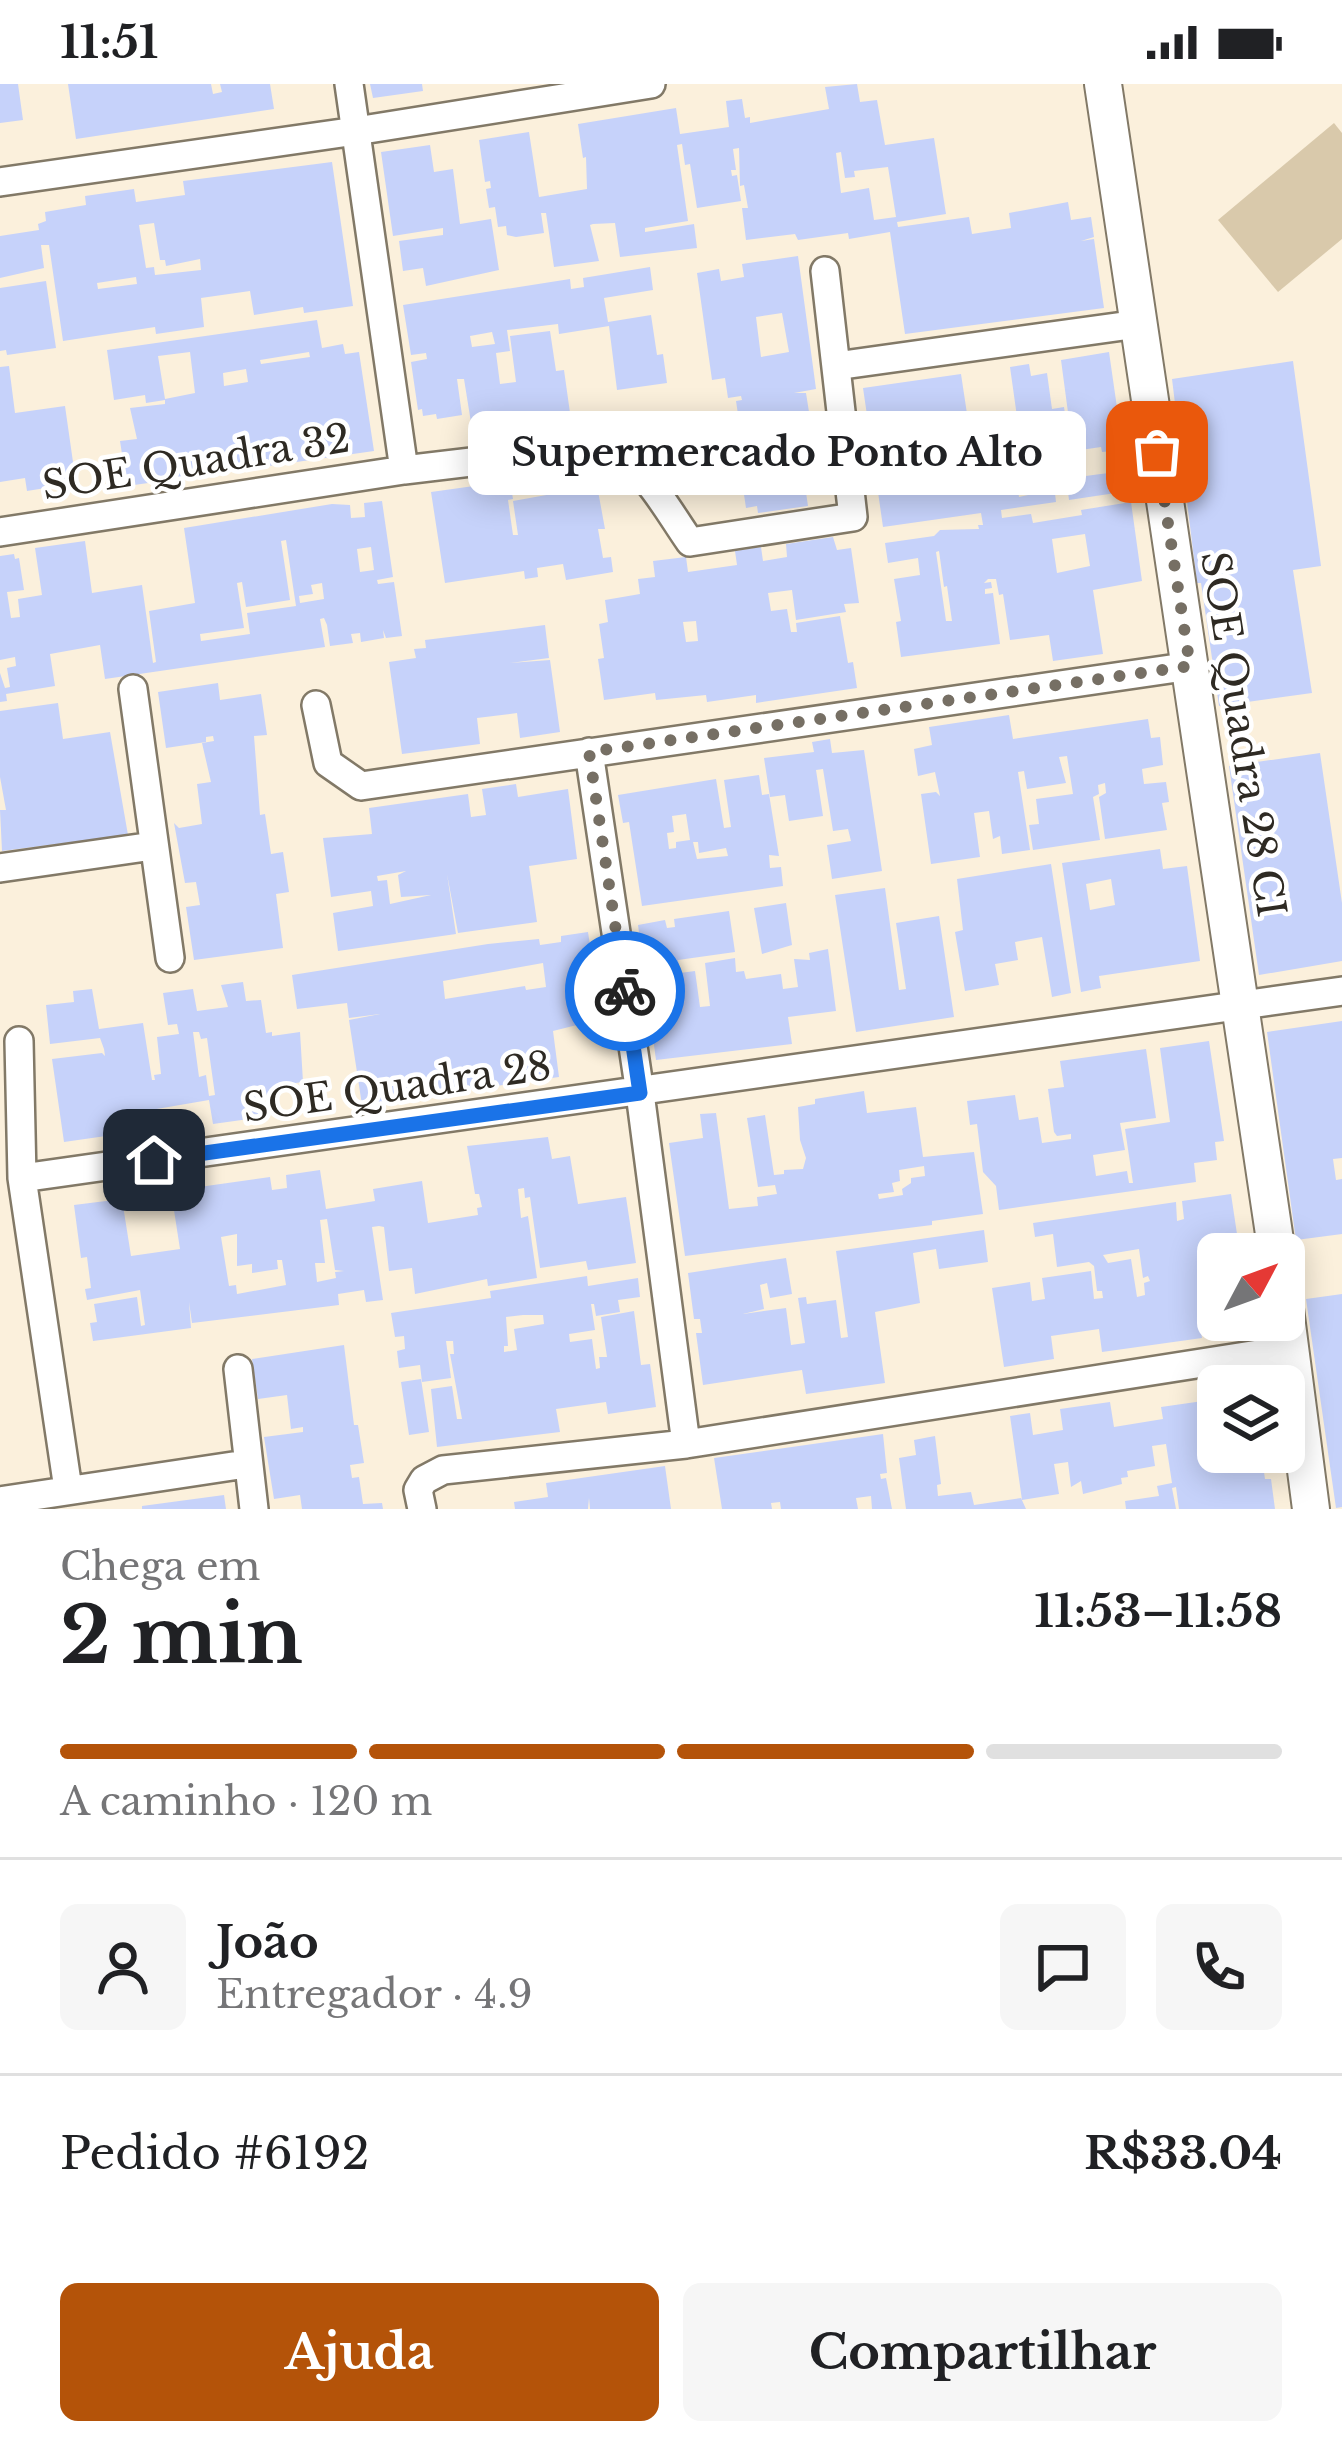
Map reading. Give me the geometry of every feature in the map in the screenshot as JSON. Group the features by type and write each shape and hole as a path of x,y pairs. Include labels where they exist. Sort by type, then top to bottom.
{"street":[{"name":"SOE Quadra 32","path":"349,84 404,470"},
{"path":"0,182 651,84"},
{"name":"SOE Quadra 28 CI","path":"1103,84 1274,1233"},
{"path":"825,271 836,366 1138,324"},
{"name":"SOE Quadra 32","path":"0,532 404,470 605,446 638,469 691,542 854,517 836,366"},
{"path":"316,705 328,763 361,786 1190,666"},
{"path":"133,689 170,958"},
{"path":"589,752 686,1444"},
{"path":"0,868 153,846"},
{"name":"SOE Quadra 28","path":"22,1178 1342,991"},
{"path":"19,1041 22,1178 68,1489"},
{"path":"1290,1341 1312,1509"},
{"path":"422,1509 418,1490 424,1480 443,1470 686,1444 1291,1349"},
{"path":"238,1370 254,1509"},
{"path":"0,1501 246,1464"}],"shaded area":[{"path":"1334,123 1342,133 1342,239 1278,292 1218,220"}],"building":[{"path":"0,84 18,84 23,120 0,123"},
{"path":"68,84 211,84 213,94 222,92 220,84 270,84 274,109 76,139"},
{"path":"370,84 422,84 423,91 373,98"},
{"path":"857,84 860,102 877,100 885,145 934,138 946,214 897,222 898,227 969,217 972,234 1011,228 1009,213 1068,202 1071,220 1091,217 1094,237 1081,241 1094,239 1104,308 905,334 890,232 849,239 848,233 746,240 742,208 748,208 744,185 740,186 739,148 733,149 736,170 731,170 732,176 737,175 741,201 697,208 690,164 685,165 682,144 677,145 688,221 645,228 645,232 694,224 697,248 620,257 615,223 593,224 599,261 554,267 546,213 541,213 544,233 516,237 507,235 506,226 498,227 495,207 489,208 486,189 491,188 490,181 485,182 479,140 529,132 539,197 587,189 578,124 676,108 680,134 729,127 726,101 742,99 750,123 829,109 825,87","holes":["841,152 845,178 855,177 854,171 888,167 896,217 874,220 869,188 841,193 836,153"]},
{"path":"430,145 434,172 453,169 460,224 491,219 499,270 426,286 423,268 403,271 399,241 443,235 443,228 393,236 381,152"},
{"path":"332,162 353,306 254,315 250,291 201,298 204,327 156,334 155,327 63,341 49,245 41,245 44,268 0,278 0,236 39,230 38,224 46,221 45,212 86,205 85,196 134,189 136,202 185,195 183,181","holes":["154,223 160,260 166,266 200,259 201,270 155,275 154,267 146,268 139,225","136,277 137,284 98,289 97,283"]},
{"path":"798,256 816,389 794,393 806,393 812,431 822,430 827,469 803,472 808,506 758,513 757,506 746,508 736,441 742,441 736,401 742,400 741,396 728,398 725,378 712,380 697,273 719,269 721,281 744,277 742,264","holes":["782,313 789,352 761,357 756,317"]},
{"path":"650,267 653,290 604,298 608,322 651,315 667,383 617,390 609,326 559,334 558,324 507,330 510,351 496,353 500,384 516,382 510,336 550,331 556,371 564,370 571,420 473,435 464,379 457,379 462,415 437,419 436,414 423,416 422,409 418,410 411,362 427,359 426,353 411,355 403,305 570,279 571,289 584,287 583,278","holes":["492,332 495,344 472,347 470,336"]},
{"path":"46,281 56,348 7,355 6,350 0,351 0,288"},
{"path":"317,320 322,348 343,344 345,354 359,352 374,451 127,486 120,441 137,439 130,408 165,404 165,400 146,403 145,395 114,400 107,350","holes":["190,352 195,393 165,399 158,356","309,352 310,357 261,364 260,360","246,369 248,382 224,386 223,373"]},
{"path":"1109,352 1129,491 1069,500 1068,492 1055,493 1056,502 1001,510 1002,518 1031,514 1033,523 1131,502 1142,581 1093,590 1103,654 1053,661 1049,635 1010,640 1003,594 999,595 996,579 988,579 984,583 991,582 992,588 985,589 985,594 993,593 1000,644 901,657 894,579 920,575 918,558 888,563 885,543 983,525 981,513 883,527 874,464 898,461 891,418 868,422 863,388 961,374 974,460 1013,454 1019,497 1028,495 1010,367 1029,364 1031,376 1047,373 1052,409 1064,407 1067,427 1079,431 1077,418 1069,420 1061,360","holes":["933,417 939,460 948,460 934,463 933,455 924,456 919,419","1101,447 1102,452 1113,451 1116,472 1078,477 1074,451","1085,534 1090,566 1057,573 1052,539","939,551 952,621 946,621"]},
{"path":"1293,361 1321,566 1293,570 1312,693 1219,706 1201,583 1197,583 1172,379"},
{"path":"9,366 15,413 65,406 76,483 27,491 25,478 0,482 0,367"},
{"path":"594,469 605,529 598,529 603,558 611,557 613,572 566,580 563,564 537,568 538,577 525,579 524,571 445,583 431,492 510,481 513,535 518,535 513,501 552,494 549,475"},
{"path":"382,501 393,577 377,580 378,584 394,582 402,636 386,638 383,630 384,638 361,642 360,633 351,634 353,643 330,646 324,618 320,619 325,647 105,679 100,645 50,654 55,686 6,694 7,701 0,702 0,673 5,688 10,687 7,668 16,666 15,657 0,660 0,556 19,558 24,590 7,592 11,618 20,617 18,599 42,595 35,548 85,541 92,593 142,585 153,663 149,611 195,603 184,528 332,504 350,505 351,518 365,517 364,503","holes":["286,540 296,606 247,613 250,634 201,641 200,634 244,628 237,583 242,582 246,607 290,600 281,541","371,547 374,570 360,572 357,549","322,583 324,599 300,603 299,596 313,594 311,585"]},
{"path":"833,537 837,550 851,548 859,603 844,604 846,612 796,620 792,590 768,593 771,611 787,609 791,632 797,632 796,623 840,616 857,688 756,703 756,695 707,702 706,695 656,700 655,693 604,700 598,659 604,658 599,624 608,622 605,600 640,594 638,579 655,577 653,561 686,557 688,572 737,565 735,551 761,547 763,561 787,557 786,544","holes":["696,621 698,641 686,642 683,622"]},
{"path":"545,625 549,658 510,663 550,660 560,732 520,738 517,713 477,718 480,744 402,754 389,662 416,658 414,649 426,648 425,640"},
{"path":"218,683 220,700 261,694 267,735 254,736 260,815 265,814 271,854 283,852 289,892 276,894 283,948 194,960 186,907 200,905 196,882 185,883 174,823 179,828 202,824 197,784 211,782 202,743 214,741 213,736 206,737 206,742 166,748 158,692"},
{"path":"58,703 63,739 110,732 128,835 2,851 0,810 6,810 0,777 0,711"},
{"path":"1009,715 1013,739 1148,719 1151,738 1160,737 1163,765 1142,769 1144,784 1166,782 1169,802 1162,803 1167,830 1105,839 1099,797 1106,793 1105,783 1098,785 1099,794 1093,797 1100,840 1033,850 1029,825 1039,824 1036,799 1073,794 1067,756 1059,757 1066,783 1027,789 1024,771 1018,772 1030,850 1002,854 1000,836 993,839 989,811 974,813 980,857 931,864 921,794 940,796 935,772 918,776 914,749 932,745 929,727"},
{"path":"830,739 832,753 864,750 882,871 832,879 827,845 851,841 848,829 833,831 823,769 816,770 823,816 789,821 785,795 770,797 764,758 814,752 812,742"},
{"path":"1320,753 1342,903 1342,961 1259,975 1229,766"},
{"path":"759,775 762,795 769,794 779,856 769,855 770,868 781,867 783,886 642,906 629,822 623,823 618,795 716,779 724,828 731,827 724,780","holes":["686,814 690,840 676,842 676,848 669,849 672,816","693,842 698,842 699,853 726,848 728,856 697,859"]},
{"path":"516,784 518,797 568,789 577,859 529,866 537,922 458,933 447,874 456,934 338,951 333,913 373,906 371,891 331,897 323,838 372,834 369,808 468,794 471,817 486,815 482,789","holes":["406,871 398,875 401,897 431,895 390,904 387,880 378,881 377,876"]},
{"path":"1160,849 1163,869 1187,866 1200,961 1099,976 1101,988 1081,992 1062,863","holes":["1111,879 1115,905 1090,910 1086,884"]},
{"path":"1051,864 1071,993 1052,997 1042,937 1015,942 1018,960 995,964 999,985 965,991 955,932 963,930 957,879"},
{"path":"885,888 899,990 906,989 896,923 939,916 954,1017 856,1032 835,895"},
{"path":"786,903 792,945 762,954 754,908"},
{"path":"729,911 735,952 678,960 680,973 695,971 700,1007 710,1006 705,963 735,958 736,972 744,971 746,979 781,974 783,989 798,987 794,959 810,960 809,953 828,949 836,1011 788,1017 792,1044 656,1060 638,925 665,920 667,928 675,927 674,919"},
{"path":"588,932 601,1019 553,1031 559,1077 362,1105 349,1020 380,1014 349,1018 347,1003 297,1009 292,975 488,944 539,939 540,945 561,942 561,936","holes":["543,963 546,987 445,999 443,981"]},
{"path":"243,982 246,1001 261,1000 266,1033 300,1032 303,1082 273,1086 275,1098 260,1100 263,1117 213,1124 209,1100 110,1117 113,1135 64,1142 52,1059 105,1056 100,1038 50,1044 46,1005 74,1002 73,991 92,989 99,1029 143,1023 155,1080 154,1075 161,1074 157,1037 179,1034 177,1024 168,1025 163,993 193,989 197,1011 228,1007 221,985","holes":["193,1032 199,1032 201,1039 207,1038 215,1095 209,1096 206,1075 199,1077"]},
{"path":"1342,1021 1342,1158 1333,1159 1336,1180 1342,1179 1342,1234 1305,1239 1305,1233 1295,1233 1267,1032"},
{"path":"1209,1041 1224,1141 1215,1142 1217,1160 1194,1163 1196,1182 999,1210 996,1186 983,1172 977,1124 970,1125 967,1101 1015,1095 1019,1120 1038,1117 1042,1143 1071,1139 1071,1134 1057,1136 1054,1132 1048,1089 1064,1087 1060,1061 1146,1049 1156,1118 1120,1123 1125,1150 1093,1155 1096,1176 1127,1171 1133,1183 1125,1129 1170,1122 1160,1048"},
{"path":"864,1091 867,1113 916,1107 923,1157 974,1152 983,1214 932,1221 932,1225 685,1256 669,1143 703,1138 700,1114 716,1113 729,1209 758,1206 757,1197 777,1194 775,1185 758,1187 747,1118 765,1115 774,1175 803,1169 806,1158 798,1107 815,1104 815,1099","holes":["924,1166 925,1176 911,1178 903,1195 879,1199 878,1194 894,1192 892,1183 900,1181 899,1170"]},
{"path":"548,1137 552,1159 570,1156 578,1204 626,1197 636,1263 588,1270 586,1261 540,1268 530,1197 525,1198 524,1188 518,1189 521,1218 528,1216 537,1278 488,1286 487,1279 415,1294 412,1268 389,1271 384,1227 379,1226 372,1227 383,1300 366,1302 364,1290 338,1294 339,1305 192,1323 189,1302 191,1328 93,1341 94,1304 137,1297 141,1326 145,1325 140,1290 87,1300 85,1289 91,1288 87,1257 81,1258 74,1205 122,1199 131,1256 180,1249 171,1191 270,1177 272,1190 287,1188 286,1175 320,1170 326,1209 375,1201 373,1189 422,1181 428,1223 478,1215 477,1208 482,1207 475,1194 467,1146","holes":["327,1219 335,1270 344,1271 317,1282 315,1263 325,1263 320,1220","237,1234 237,1266 252,1264 252,1273 278,1269 277,1260 282,1260 286,1285 237,1294 236,1285 229,1286 221,1237"]},
{"path":"1231,1194 1237,1233 1197,1233 1197,1339 1102,1352 1099,1329 1051,1336 1054,1359 1004,1367 992,1288 1030,1282 1032,1301 1045,1299 1042,1278 1091,1271 1094,1299 1103,1298 1102,1291 1097,1291 1094,1266 1089,1262 1057,1267 1053,1234 1035,1237 1033,1223 1176,1202 1177,1221 1184,1219 1182,1201","holes":["1139,1249 1143,1278 1148,1276 1145,1295 1137,1297 1131,1259 1108,1263 1103,1255"]},
{"path":"984,1230 988,1262 939,1269 936,1249 913,1253 920,1303 875,1312 885,1383 806,1394 802,1370 703,1385 696,1333 702,1333 700,1319 694,1319 688,1273 786,1258 792,1294 770,1298 767,1283 760,1285 764,1309 743,1314 786,1308 791,1345 805,1343 798,1298 806,1297 807,1304 836,1300 841,1338 848,1337 836,1251"},
{"path":"587,1276 588,1286 638,1278 640,1297 618,1300 620,1312 596,1316 591,1304 595,1330 569,1334 570,1342 592,1339 596,1369 600,1368 599,1357 607,1357 601,1317 634,1311 641,1365 650,1364 656,1407 608,1414 606,1402 556,1409 560,1432 437,1447 431,1389 452,1386 457,1419 462,1419 450,1354 454,1354 453,1341 446,1341 451,1378 422,1382 420,1365 399,1368 397,1351 405,1349 404,1336 395,1337 391,1313 491,1298 490,1291","holes":["543,1315 544,1324 514,1329 517,1350 504,1352 508,1346 506,1317"]},
{"path":"1342,1294 1342,1507 1336,1508 1306,1299"},
{"path":"344,1345 364,1463 350,1465 352,1478 359,1477 363,1504 382,1503 383,1509 302,1509 300,1495 274,1499 264,1437 303,1432 303,1427 291,1429 287,1395 258,1399 252,1359"},
{"path":"421,1379 429,1432 409,1435 401,1382"},
{"path":"1110,1402 1114,1427 1163,1419 1161,1407 1197,1402 1197,1473 1264,1473 1265,1479 1271,1479 1275,1509 1179,1509 1176,1487 1172,1488 1176,1509 1126,1509 1125,1501 1159,1496 1157,1486 1172,1483 1166,1444 1152,1446 1155,1466 1127,1471 1122,1484 1083,1494 1081,1481 1071,1487 1068,1462 1054,1464 1059,1494 1022,1500 1010,1416 1030,1413 1033,1435 1063,1430 1060,1409"},
{"path":"883,1434 887,1473 880,1474 881,1479 886,1478 892,1509 872,1509 871,1496 856,1498 858,1509 781,1509 780,1502 771,1503 772,1509 722,1509 714,1458"},
{"path":"935,1436 938,1496 971,1492 974,1505 1021,1498 1026,1509 906,1509 899,1458 916,1455 914,1440"},
{"path":"665,1466 671,1509 590,1509 589,1498 588,1509 515,1509 514,1502 548,1497 546,1483"},
{"path":"224,1495 226,1509 142,1509 142,1506"}],"way so far":[{"path":"625,991 589,752 1190,666 1157,452"}],"place":[{"name":"Supermercado Ponto Alto","path":"1157,452"}],"route":[{"path":"154,1160 640,1093 625,991"}]}
